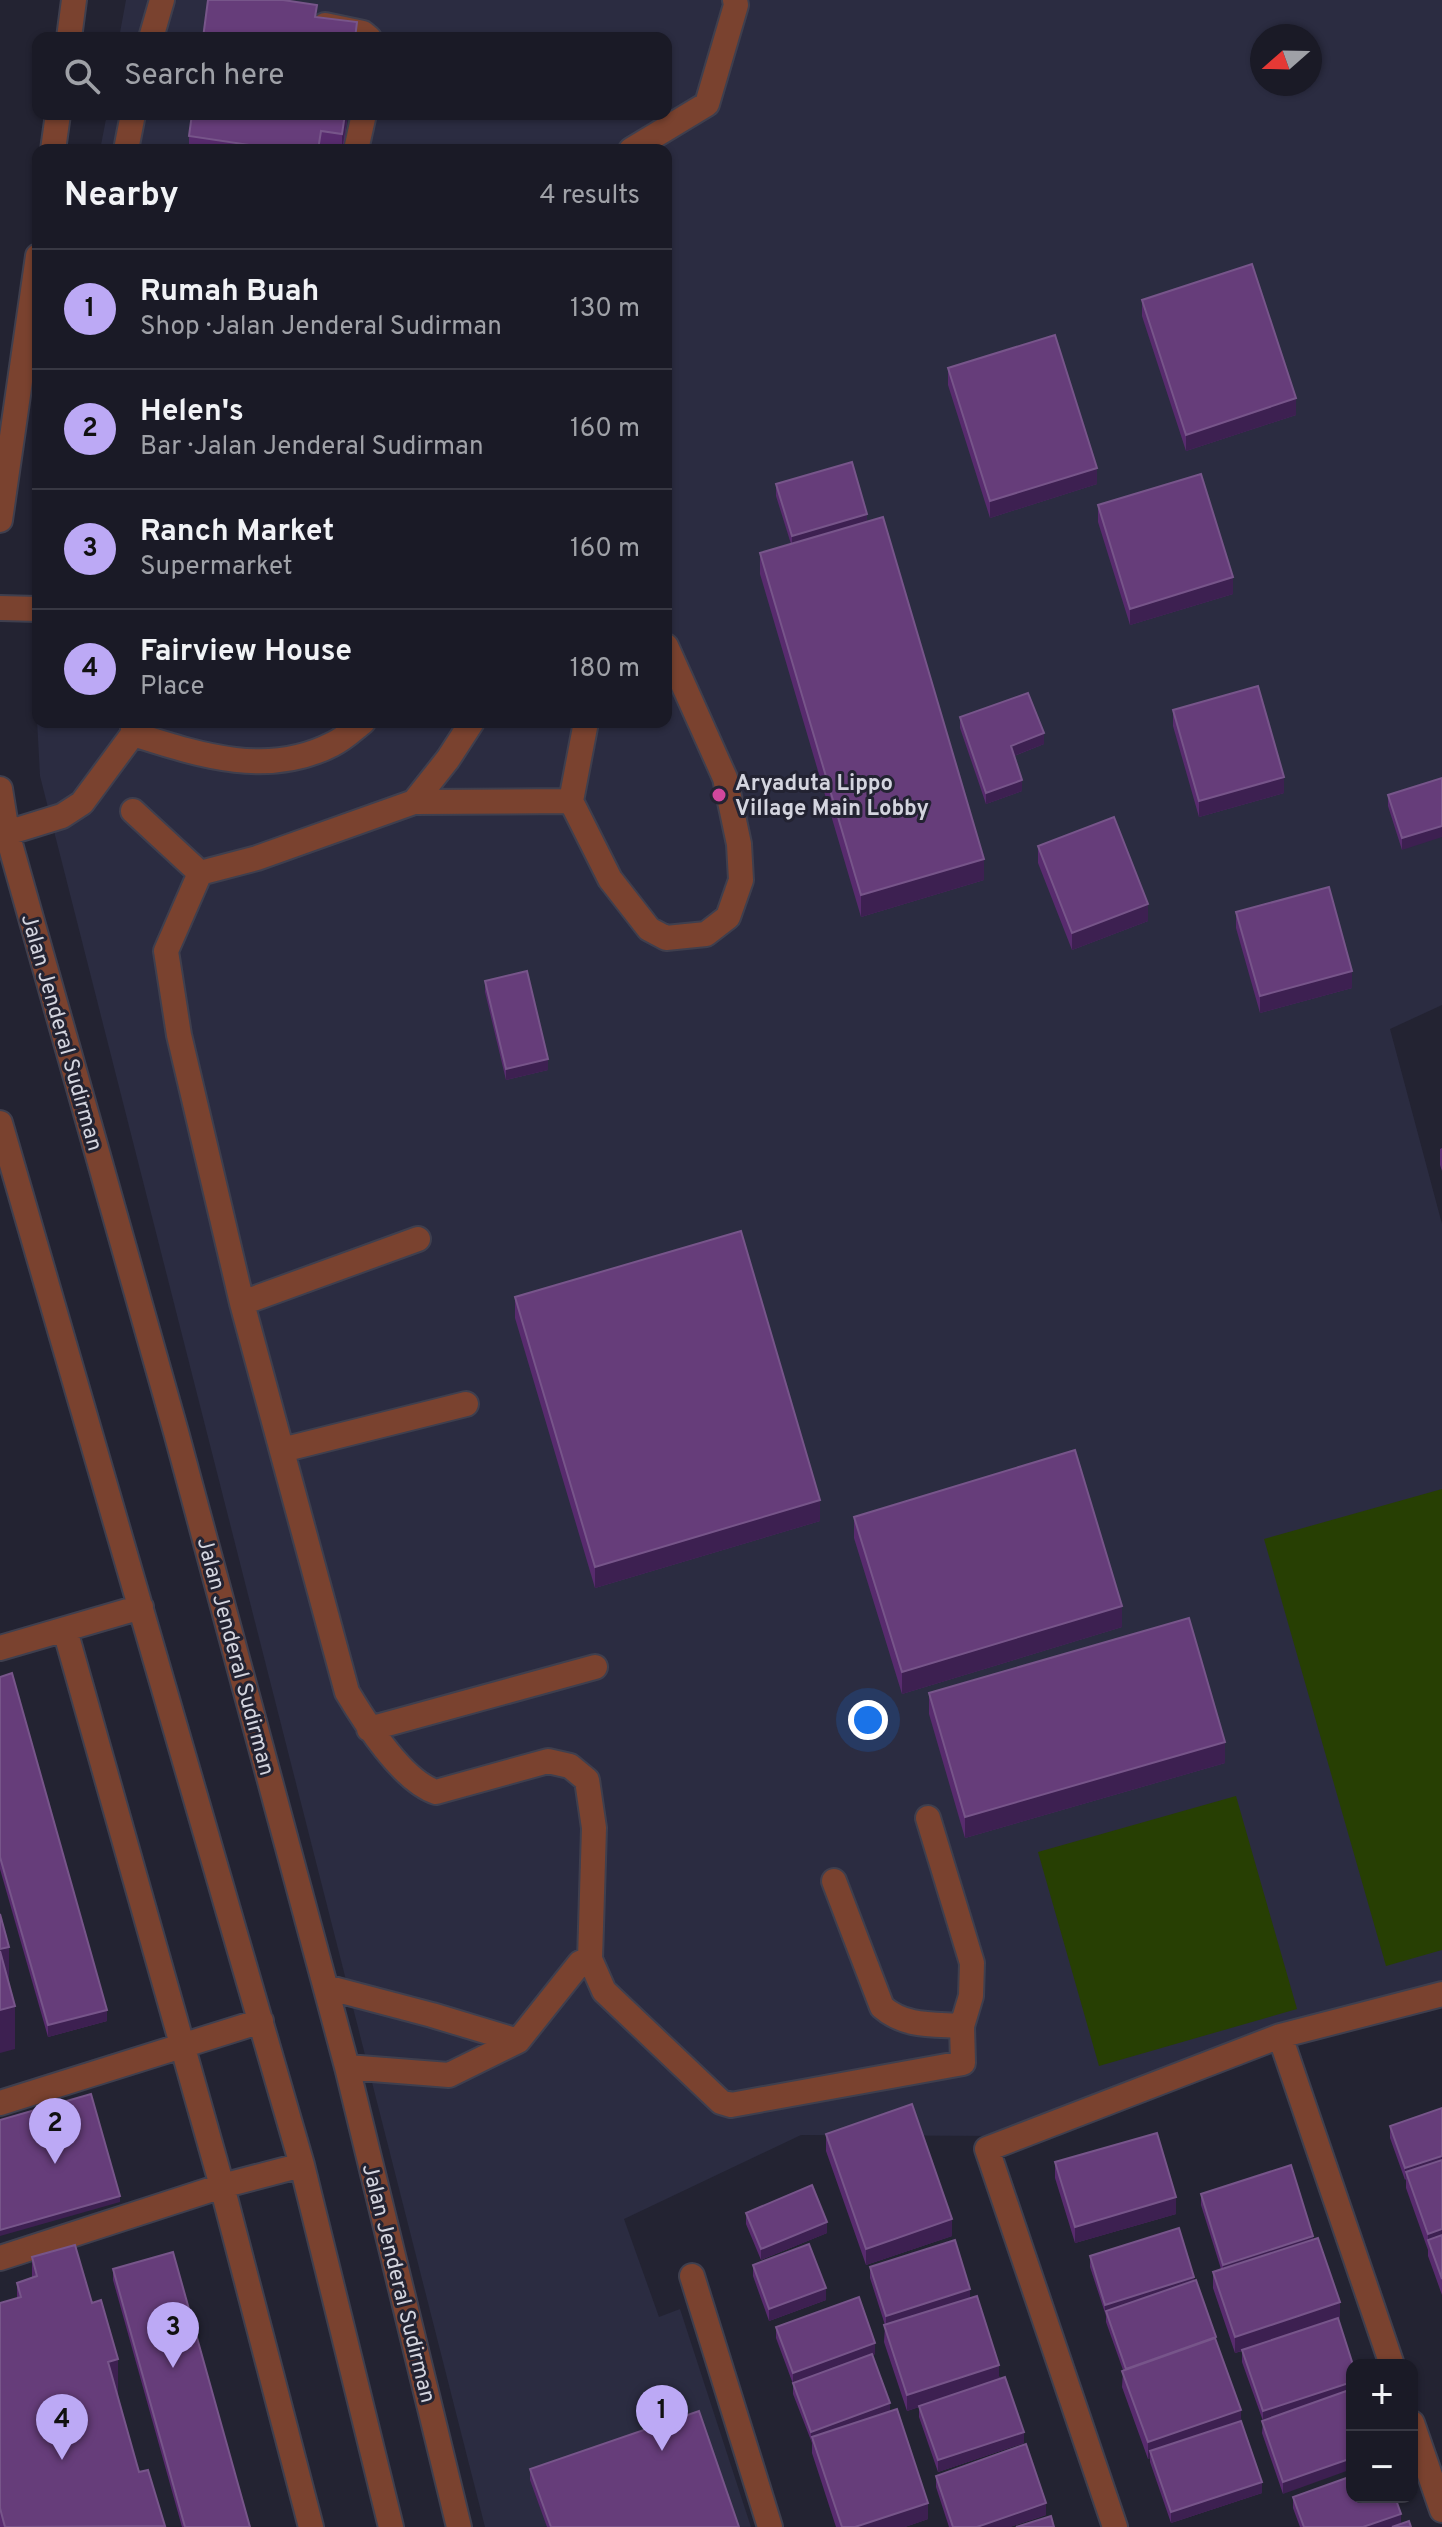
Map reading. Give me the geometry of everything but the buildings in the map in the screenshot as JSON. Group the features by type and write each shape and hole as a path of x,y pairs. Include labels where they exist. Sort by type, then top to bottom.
{"street":[{"path":"70,32 74,0"},
{"path":"153,32 162,0"},
{"path":"641,144 707,104 735,0"},
{"path":"304,21 358,32"},
{"path":"54,144 57,120"},
{"path":"127,144 132,120"},
{"path":"357,144 363,120"},
{"path":"0,391 31,352"},
{"path":"0,520 31,352"},
{"path":"0,608 32,609"},
{"path":"585,728 571,801 610,879 649,929 666,938 706,934 728,917 741,880 739,844 725,778 672,659"},
{"path":"7,833 62,816 82,803 133,728 190,753 270,764 301,758 335,743 355,728"},
{"path":"414,802 468,728"},
{"name":"Jalan Jenderal Sudirman","path":"0,789 7,833 176,1432 326,1987 459,2527"},
{"path":"200,873 257,858 414,802 571,801"},
{"path":"133,811 200,873"},
{"path":"200,873 166,951 179,1035 242,1303 347,1692 369,1729 422,1787 436,1792 548,1761 570,1766 587,1780 594,1828 590,1959 604,1991 721,2102 731,2105 963,2063 962,2026 971,1996 972,1963 928,1818"},
{"path":"0,1123 302,2165 391,2527"},
{"path":"242,1303 418,1239"},
{"path":"282,1450 466,1404"},
{"path":"0,1648 141,1607"},
{"path":"65,1630 222,2186 311,2527"},
{"path":"369,1729 595,1667"},
{"path":"834,1881 882,2007 894,2017 910,2023 962,2026"},
{"path":"347,2067 449,2075 518,2041 580,1963 590,1959"},
{"path":"326,1987 518,2041"},
{"path":"1115,2527 987,2149 1280,2036 1442,1994"},
{"path":"0,2103 261,2021"},
{"path":"1280,2036 1390,2359"},
{"path":"0,2258 222,2186 302,2165"},
{"path":"692,2276 770,2527"},
{"path":"1415,2431 1442,2510"}],"shaded area":[{"path":"126,0 1442,0 1442,1005 1390,1029 1442,1224 1442,1990 1007,2136 801,2135 624,2219 659,2317 680,2309 751,2527 485,2527 40,776 37,728 672,728 672,144 101,144 106,120 672,120 672,32 120,32"}],"green space":[{"path":"1442,1489 1442,1950 1386,1966 1264,1539"},
{"path":"1236,1796 1297,2009 1099,2066 1038,1852"}],"place":[{"name":"Aryaduta Lippo Village Main Lobby","path":"719,795"},
{"name":"Helen's","path":"55,2164"},
{"name":"Ranch Market","path":"173,2368"},
{"name":"Rumah Buah","path":"662,2451"},
{"name":"Fairview House","path":"62,2460"}]}
